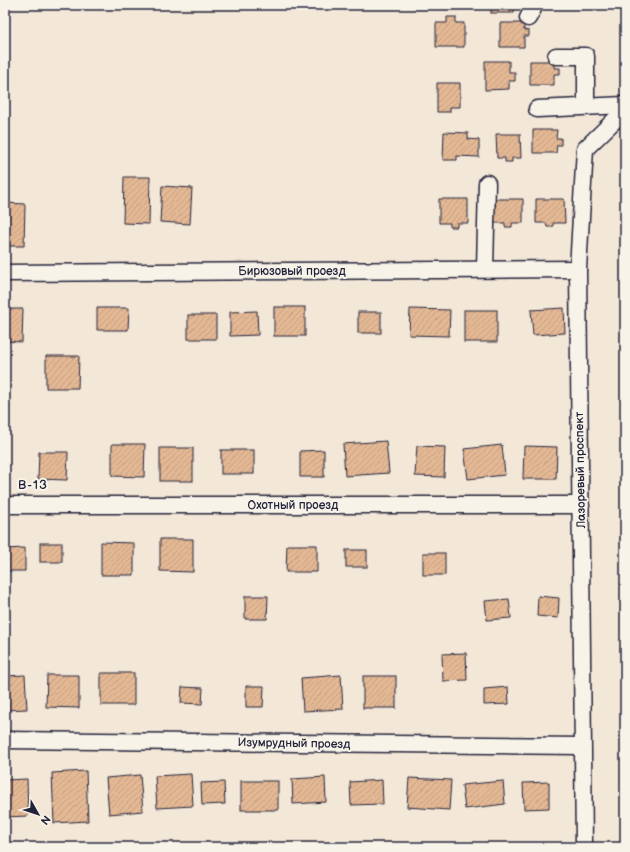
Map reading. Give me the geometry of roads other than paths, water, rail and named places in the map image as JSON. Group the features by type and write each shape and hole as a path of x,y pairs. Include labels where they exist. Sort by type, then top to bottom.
{"street":[{"path":"556,56 586,56 586,106"},
{"path":"537,109 625,104"},
{"name":"Лазоревый проспект","path":"584,847 578,269 585,149 625,110"},
{"path":"485,269 487,183"},
{"name":"Бирюзовый проезд","path":"5,273 578,269"},
{"name":"Охотный проезд","path":"5,505 581,505"},
{"name":"Изумрудный проезд","path":"5,740 582,746"}],"district":[{"name":"В-13","path":"33,484"}]}
